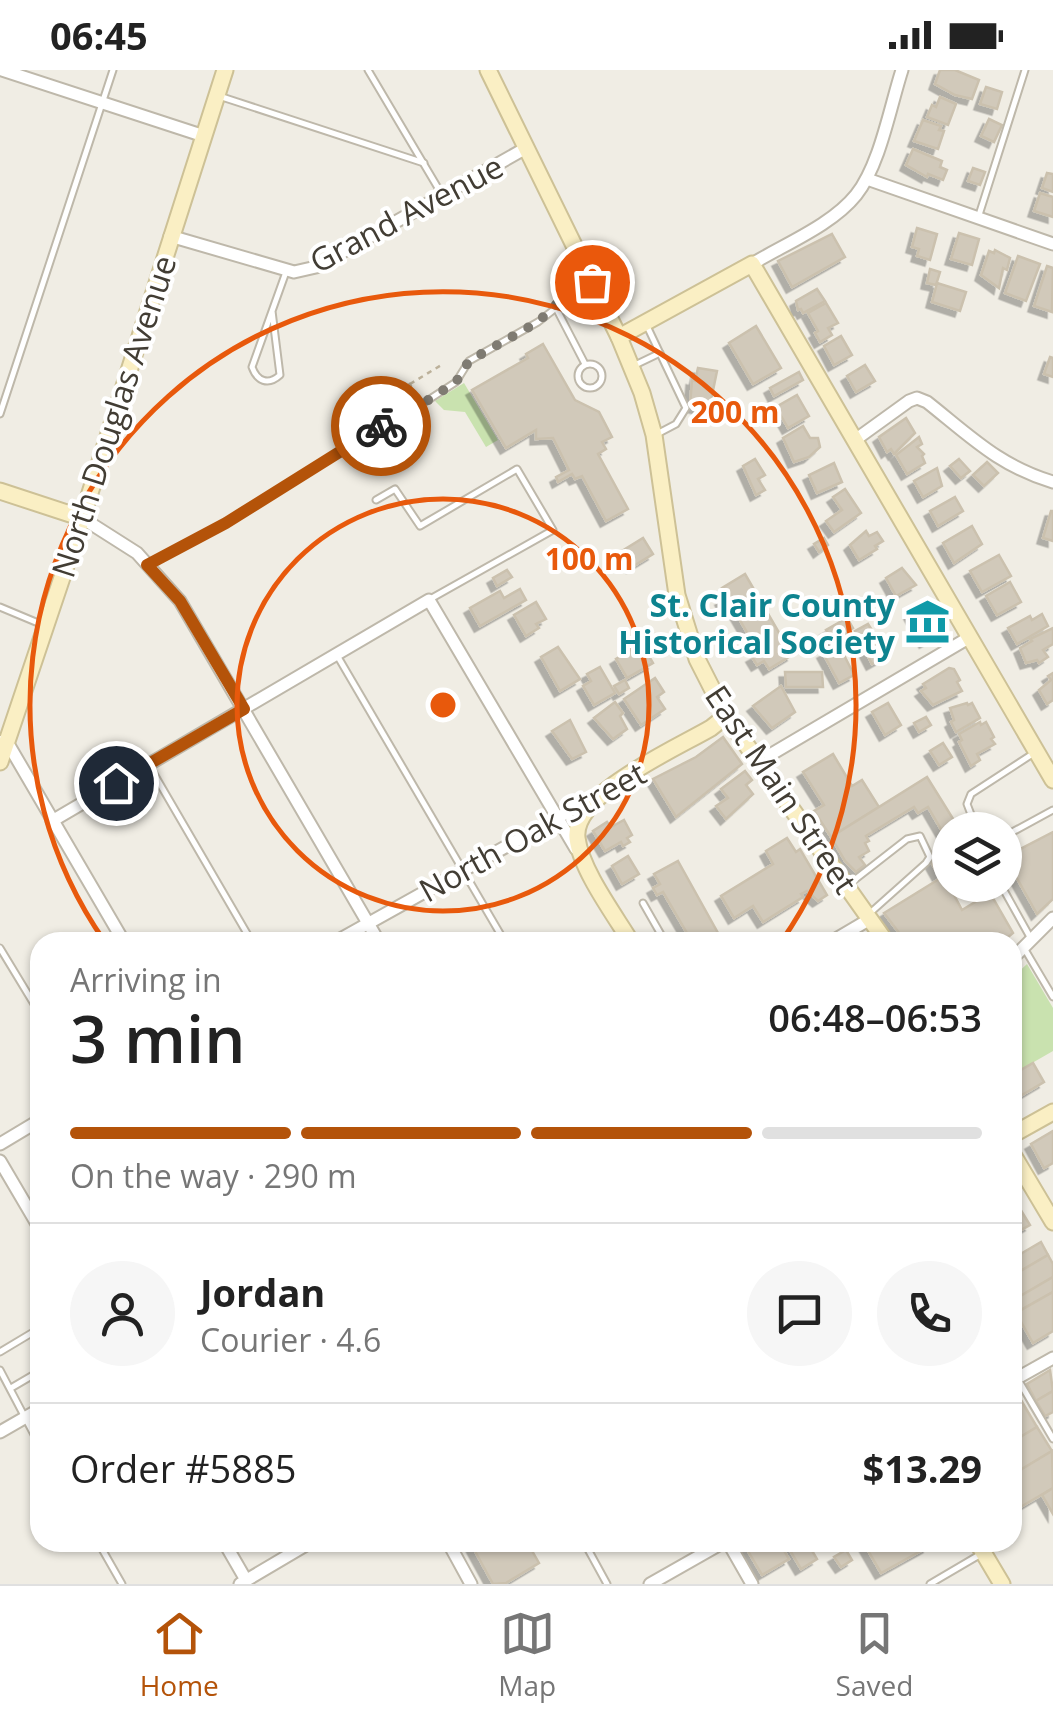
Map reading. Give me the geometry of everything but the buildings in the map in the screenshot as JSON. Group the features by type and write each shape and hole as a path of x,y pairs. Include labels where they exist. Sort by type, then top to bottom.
{"main road":[{"name":"North Douglas Avenue","path":"0,762 3,741 82,518 224,70"},
{"name":"East Main Street","path":"488,70 631,367 654,435 677,595 698,660 726,716 879,932"},
{"path":"619,336 752,264 1053,780"},
{"path":"0,491 82,518"},
{"name":"North Oak Street","path":"606,789 726,716"},
{"path":"606,789 582,813 577,840 585,864 625,932"},
{"path":"1022,1129 1053,1112"},
{"path":"1022,1170 1053,1222"},
{"path":"983,1552 1002,1584"}],"street":[{"path":"2,70 201,136"},
{"path":"752,264 839,212 867,179 902,70"},
{"name":"Grand Avenue","path":"170,236 294,272 316,267 526,148"},
{"path":"867,179 1053,244"},
{"path":"855,440 917,398 927,402 984,451 1016,470 1053,482"},
{"path":"82,518 137,553 180,601 372,932"},
{"path":"52,821 429,600 585,864"},
{"path":"758,762 970,637"},
{"path":"3,741 118,932"},
{"name":"North Oak Street","path":"352,932 606,789"},
{"path":"846,932 869,917"},
{"path":"1022,949 1053,918"},
{"path":"0,1144 30,1126"},
{"path":"0,1161 30,1212"},
{"path":"1022,1375 1053,1358"},
{"path":"0,1432 30,1415"},
{"path":"229,1552 243,1582 294,1552"},
{"path":"454,1552 472,1584"},
{"path":"650,1584 708,1552"},
{"path":"732,1552 752,1584"}],"lane":[{"path":"0,414 113,70"},
{"path":"368,70 443,195"},
{"path":"978,218 1026,70"},
{"path":"216,96 424,163"},
{"path":"272,311 280,375 265,382 252,367 272,311 287,270"},
{"path":"147,565 226,523 456,382 469,361 538,322 562,299 592,282"},
{"path":"556,308 585,364"},
{"path":"644,321 686,408 676,424 654,435"},
{"path":"631,367 660,353"},
{"path":"585,364 601,371 600,382 594,387 586,387 578,378 585,364"},
{"path":"376,500 395,489 420,526 517,469 552,530 429,600"},
{"path":"0,607 46,626"},
{"path":"336,654 499,932"},
{"path":"969,812 966,804 970,794 1036,751"},
{"path":"148,764 246,932"},
{"path":"1022,827 1053,810"},
{"path":"847,886 908,839 920,836 930,856 926,863 869,917"},
{"path":"1009,902 1022,932"},
{"path":"643,903 657,932"},
{"path":"1022,932 1053,997"},
{"path":"0,948 30,998"},
{"path":"0,1352 30,1334"},
{"path":"0,1370 21,1405 30,1430"},
{"path":"10,1388 30,1377"},
{"path":"1022,1390 1053,1439"},
{"path":"104,1552 122,1584"},
{"path":"589,1552 607,1584"},
{"path":"930,1584 973,1552"}],"path":[{"path":"400,391 443,364"}],"green space":[{"path":"464,383 498,440 486,447 465,412 444,410 435,401"},
{"path":"1027,964 1053,1008 1053,1051 1022,1069 1022,969"}],"way so far":[{"path":"381,426 399,419 456,382 469,361 538,322 562,299 592,282"}],"place":[{"name":"St. Clair County Historical Society","path":"928,622"}],"route":[{"path":"116,783 244,709 180,601 147,565 226,523 381,426"}]}
